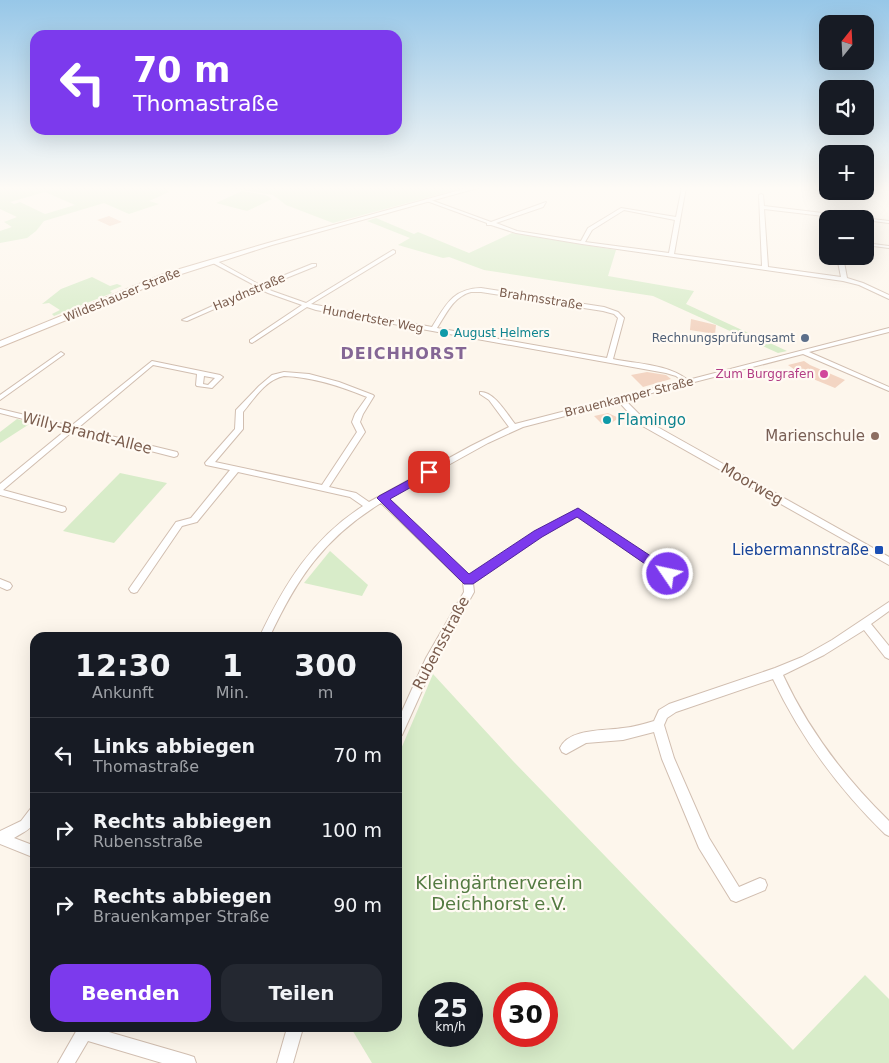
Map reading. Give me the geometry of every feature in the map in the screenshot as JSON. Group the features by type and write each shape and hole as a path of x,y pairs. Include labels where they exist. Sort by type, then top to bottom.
{"main road":[{"name":"Wildeshauser Straße","path":"0,344 162,278 298,237"}],"street":[{"path":"544,237 844,279 861,284 889,297"},
{"path":"582,243 586,237"},
{"path":"671,255 675,237"},
{"path":"763,237 765,268"},
{"path":"874,245 889,247"},
{"path":"252,341 327,291 393,252"},
{"name":"Hundertster Weg","path":"213,261 259,286 307,306 667,371 678,375 687,382"},
{"name":"Haydnstraße","path":"185,320 259,286 314,265"},
{"path":"842,265 844,279"},
{"name":"Brahmsstraße","path":"432,330 456,295 469,290 482,290 604,309 616,313 621,318 610,361"},
{"name":"Brauenkamper Straße","path":"267,632 282,598 298,572 329,537 349,519 382,498 495,435 620,399 889,330"},
{"path":"803,352 889,389"},
{"path":"0,398 61,354"},
{"path":"0,488 152,363 202,374"},
{"path":"324,488 361,432 356,422 371,396 344,384 293,374 274,376 239,412 239,429 209,462 353,495 369,506"},
{"path":"482,393 491,399 514,428"},
{"name":"Moorweg","path":"620,399 642,422 889,562"},
{"name":"Willy-Brandt-Allee","path":"0,411 174,454"},
{"path":"134,589 179,524 194,520 236,469"},
{"path":"0,492 62,508"},
{"name":"Rubensstraße","path":"382,498 468,581 469,592 430,661 402,722"},
{"path":"468,581 538,534 578,512 668,574"},
{"path":"760,885 736,895 704,843 668,759 658,725 663,714 673,708 799,665 865,624 889,606"},
{"path":"865,624 889,654"},
{"path":"776,673 790,704 823,757 867,809 889,830"},
{"path":"566,748 577,740 591,735 624,734 658,725"},
{"path":"2,838 25,825 30,818"},
{"path":"2,838 30,850"},
{"path":"66,1063 84,1032"},
{"path":"91,1032 188,1063"},
{"path":"285,1063 294,1032"}],"green space":[{"path":"0,237 29,237 27,238 0,243"},
{"path":"406,237 429,237 469,253 504,237 534,237 616,250 608,276 694,291 686,304 787,351 778,353 653,296 484,270 449,257 443,258 398,245 410,238"},
{"path":"92,277 110,286 117,284 122,286 110,291 112,293 54,316 52,314 60,310 49,303 42,304 61,289"},
{"path":"17,419 31,423 0,443 0,432"},
{"path":"120,473 167,483 114,543 63,531"},
{"path":"330,551 368,585 362,596 304,583"},
{"name":"Kleingärtnerverein Deichhorst e.V.","path":"433,674 513,761 793,1050 865,975 889,999 889,1063 372,1063 353,1032 402,1032 402,747"}],"building":[{"path":"691,319 716,325 715,334 690,330"},
{"name":"Zum Burggrafen","path":"804,361 845,380 835,388 801,374 788,365"},
{"path":"647,372 666,375 671,379 643,387 631,375"},
{"name":"Flamingo","path":"608,413 619,418 611,423 602,424 594,416"}],"place":[{"name":"August Helmers","path":"444,333"},
{"name":"Rechnungsprüfungsamt","path":"805,338"},
{"name":"Zum Burggrafen","path":"824,374"},
{"name":"Flamingo","path":"607,420"},
{"name":"Marienschule","path":"875,436"},
{"name":"Liebermannstraße","path":"879,550"}],"district":[{"name":"DEICHHORST","path":"404,353"}],"route":[{"path":"429,472 382,498 468,581 538,534 578,512 668,574"}]}
